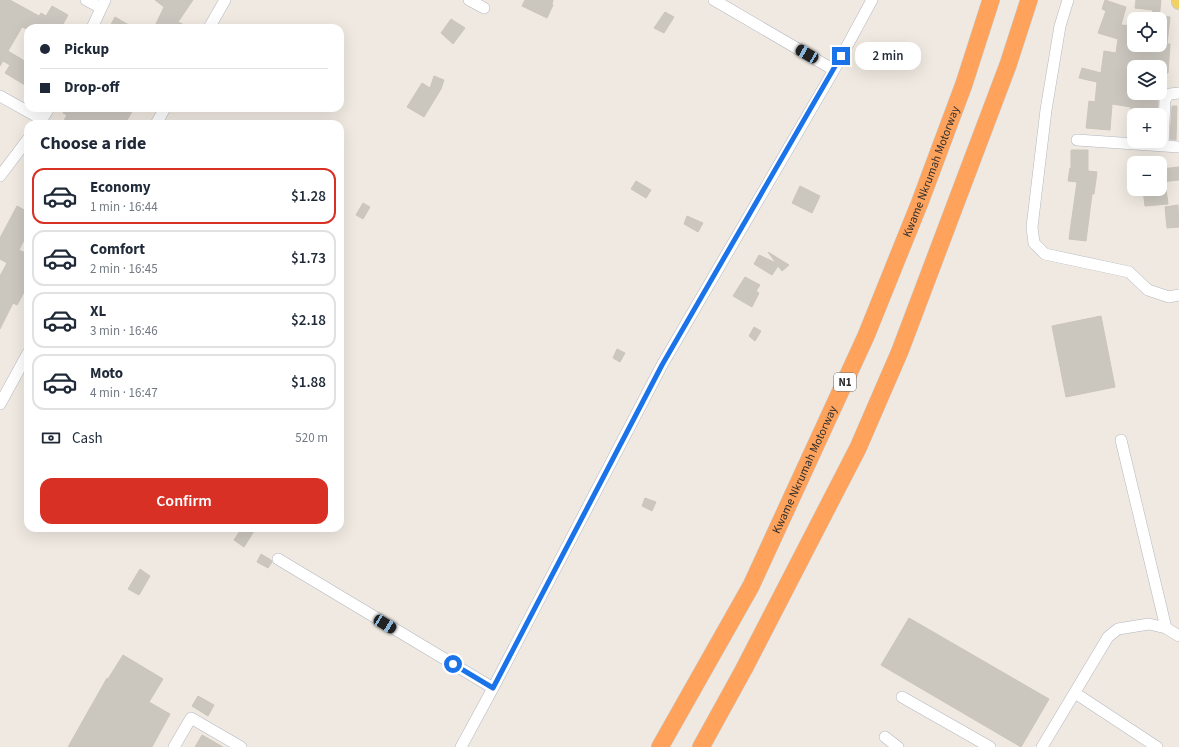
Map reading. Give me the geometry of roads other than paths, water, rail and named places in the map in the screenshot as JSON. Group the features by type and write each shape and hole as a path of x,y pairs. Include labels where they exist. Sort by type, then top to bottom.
{"highway":[{"name":"Kwame Nkrumah Motorway","path":"660,747 751,586 866,336 920,202 964,84 991,0"},
{"path":"701,747 744,670 858,448 900,351 1008,65 1029,0"}],"street":[{"path":"86,0 103,4 94,24"},
{"path":"211,24 225,0"},
{"path":"469,0 484,8"},
{"path":"714,0 834,70"},
{"path":"461,747 662,365 834,70 872,0"},
{"path":"1068,0 1060,26 1046,110 1032,227 1034,243 1045,254 1128,272 1148,290 1169,297 1179,295"},
{"path":"1165,108 1165,99 1170,94 1179,93"},
{"path":"0,96 24,111"},
{"path":"25,112 38,120"},
{"path":"1076,140 1127,144"},
{"path":"0,176 24,144"},
{"path":"1167,146 1179,147"},
{"path":"0,404 24,360"},
{"path":"1121,440 1166,628"},
{"path":"278,559 493,688"},
{"path":"1042,747 1108,637 1118,630 1132,626 1149,624 1166,628 1179,636"},
{"path":"1075,693 1157,747"},
{"path":"902,697 990,747"},
{"path":"174,747 191,718 242,747"},
{"path":"885,737 898,747"}]}
